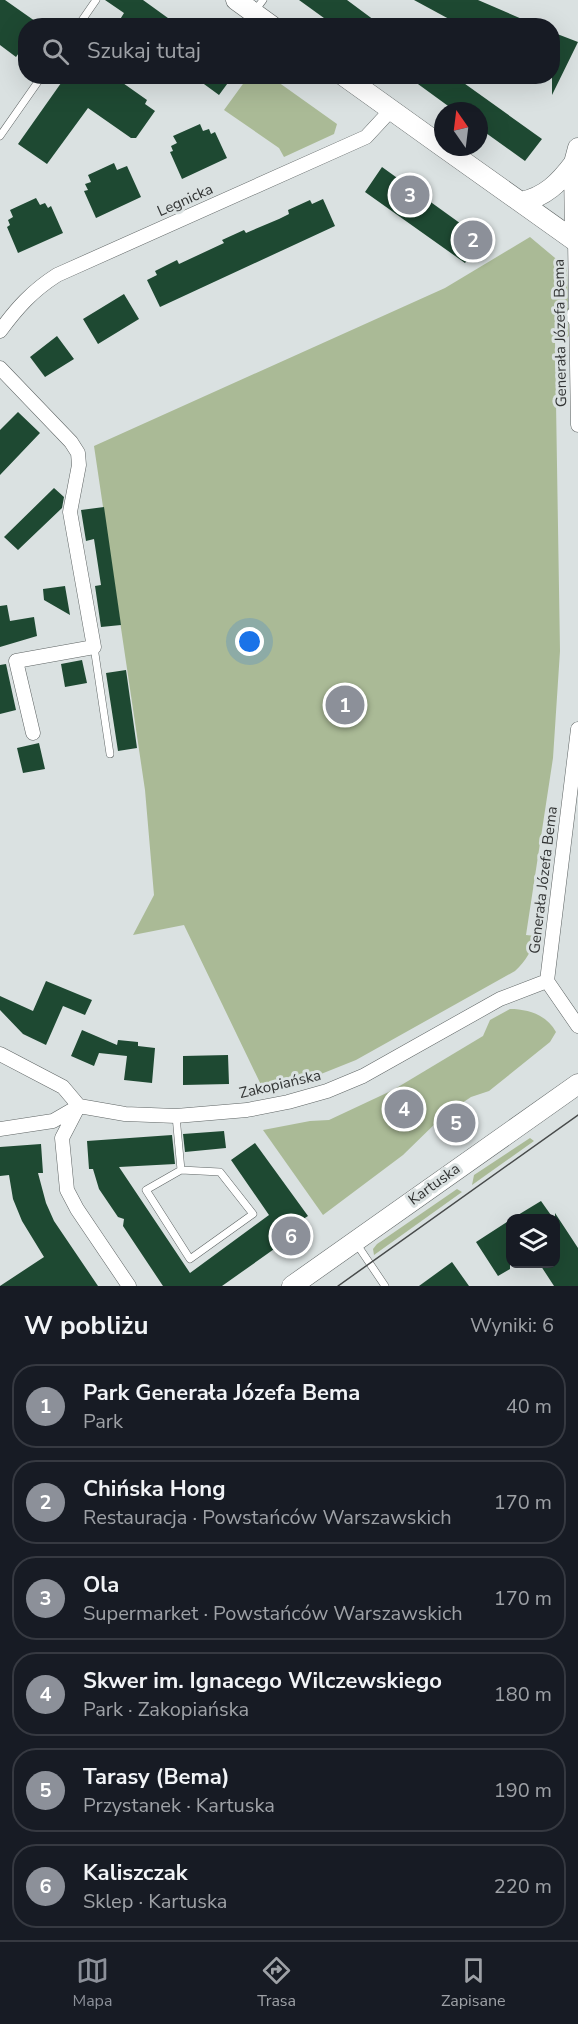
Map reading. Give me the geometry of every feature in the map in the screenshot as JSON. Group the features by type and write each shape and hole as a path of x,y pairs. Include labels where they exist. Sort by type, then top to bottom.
{"street":[{"path":"236,0 259,6"},
{"path":"355,84 434,141"},
{"name":"Legnicka","path":"0,331 18,305 35,289 57,275 366,137 391,110"},
{"path":"456,156 576,241"},
{"path":"520,202 538,198 560,181 576,156"},
{"path":"576,156 576,241"},
{"name":"Generała Józefa Bema","path":"576,241 578,425"},
{"path":"0,368 71,442 78,453 79,465 70,512 94,646 16,661 33,733"},
{"name":"Generała Józefa Bema","path":"547,981 578,729"},
{"path":"547,981 578,1026"},
{"name":"Zakopiańska","path":"79,1106 125,1114 176,1116 247,1110 327,1091 363,1076 500,999 547,981"},
{"path":"0,1054 63,1087 79,1106"},
{"name":"Kartuska","path":"292,1286 578,1084"},
{"path":"0,1129 53,1121 79,1106"},
{"path":"79,1106 62,1138 67,1190 77,1209 129,1286"}],"lane":[{"path":"84,18 96,0"},
{"path":"0,136 36,84"},
{"path":"94,646 110,754"},
{"path":"176,1116 181,1170"},
{"path":"181,1170 220,1172 253,1214 190,1259 146,1190 181,1170"},
{"path":"355,1241 385,1286"}],"green space":[{"path":"243,84 281,84 337,124 334,134 284,157 279,148 224,110"},
{"path":"530,237 567,268 569,336 555,340 560,651 553,758 526,935 536,936 530,951 515,971 356,1060 316,1076 263,1089 184,925 133,935 154,895 145,790 94,446 445,288"},
{"path":"510,1009 524,1010 548,1021 556,1032 550,1042 489,1091 471,1097 443,1116 403,1155 323,1215 263,1130 310,1121 329,1120 393,1090 483,1036 490,1020"},
{"path":"530,1138 534,1141 472,1185 474,1175"},
{"path":"457,1189 462,1192 374,1255 373,1249 377,1244"}],"building":[{"path":"0,0 5,0 31,18 18,18 18,54 16,57 0,45"},
{"path":"105,0 143,0 168,18 121,18 124,13"},
{"path":"299,0 347,0 371,18 324,18"},
{"path":"414,0 478,0 520,18 447,18"},
{"path":"560,35 578,42 560,79"},
{"path":"60,84 124,84 147,100 145,104 155,111 136,138 131,138 88,108 47,164 18,144"},
{"path":"204,84 227,84 219,95"},
{"path":"418,84 465,84 542,139 525,161 488,134 488,102 443,102"},
{"path":"552,84 557,84 552,95"},
{"path":"200,124 203,131 209,129 211,134 215,132 227,158 182,179 170,152 173,151 171,146 177,143 173,136"},
{"path":"114,163 117,170 127,166 141,197 96,218 84,191 88,190 85,184 91,182 88,175"},
{"path":"382,167 482,239 465,263 365,192"},
{"path":"36,198 40,205 45,203 48,208 51,206 63,233 18,253 7,227 10,225 8,220 13,217 10,210"},
{"path":"323,199 335,226 160,307 147,280 157,275 155,271 177,260 179,264 224,243 222,240 244,230 246,233 279,219 289,214 288,210 310,200 312,204"},
{"path":"124,294 139,319 98,344 83,319"},
{"path":"57,336 74,359 45,377 30,357"},
{"path":"18,412 40,433 0,475 0,430"},
{"path":"54,488 64,497 62,508 18,550 4,537"},
{"path":"104,507 121,625 101,627 95,586 101,585 94,539 86,541 81,510"},
{"path":"65,586 70,615 44,600 43,589"},
{"path":"7,605 10,621 34,617 37,636 0,647 0,606"},
{"path":"82,660 87,683 65,687 61,664"},
{"path":"6,664 16,710 0,714 0,665"},
{"path":"126,670 137,748 118,751 106,673"},
{"path":"39,743 45,769 23,773 17,748"},
{"path":"46,981 92,1000 85,1015 63,1006 46,1045 23,1034 0,1010 0,996 33,1011"},
{"path":"82,1030 117,1045 118,1040 138,1042 138,1046 155,1048 152,1083 124,1080 127,1056 99,1053 94,1066 71,1056"},
{"path":"228,1055 229,1084 183,1085 183,1056"},
{"path":"224,1131 226,1148 185,1152 183,1134"},
{"path":"172,1135 175,1164 119,1167 190,1273 269,1215 231,1160 255,1143 308,1216 297,1223 301,1230 222,1286 163,1286 123,1226 124,1219 118,1217 99,1189 93,1169 89,1169 87,1141"},
{"path":"41,1144 43,1173 38,1173 46,1203 54,1221 98,1286 0,1286 44,1257 22,1221 13,1199 9,1175 0,1176 0,1147"},
{"path":"541,1201 550,1214 520,1214"},
{"path":"560,1221 578,1248 578,1286 554,1286 542,1268 560,1268"},
{"path":"506,1223 506,1268 510,1269 498,1276 476,1242"},
{"path":"452,1262 469,1286 419,1286"}],"tram line":[{"path":"338,1286 578,1115"}],"place":[{"name":"Ola","path":"410,195"},
{"name":"Chińska Hong","path":"473,240"},
{"name":"Park Generała Józefa Bema","path":"345,705"},
{"name":"Skwer im. Ignacego Wilczewskiego","path":"404,1109"},
{"name":"Tarasy (Bema)","path":"456,1123"},
{"name":"Kaliszczak","path":"291,1236"}]}
